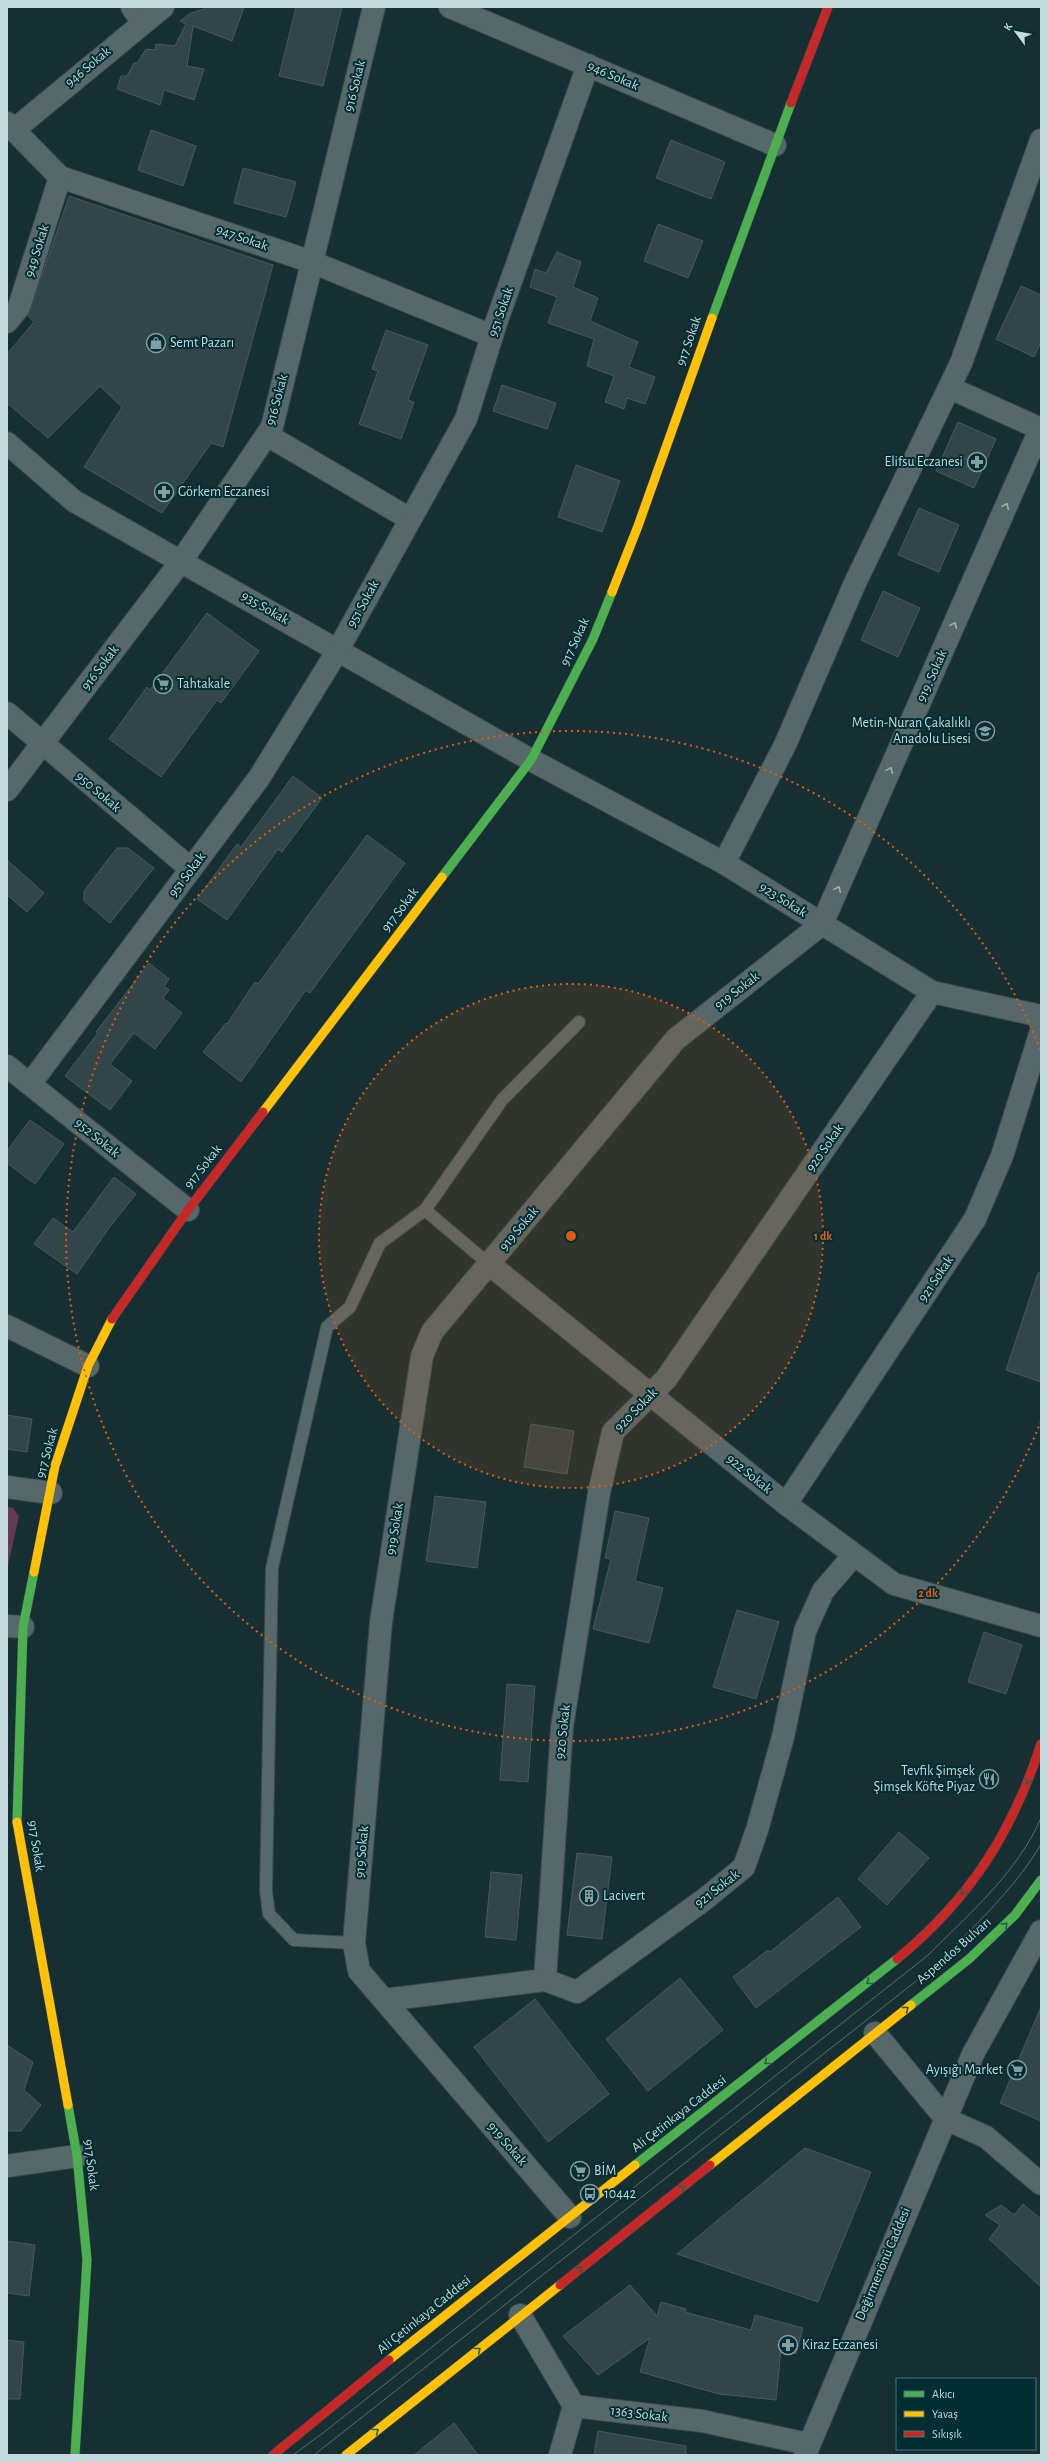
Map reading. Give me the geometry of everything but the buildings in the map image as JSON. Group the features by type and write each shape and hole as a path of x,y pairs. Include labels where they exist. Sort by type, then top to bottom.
{"street":[{"name":"946 Sokak","path":"11,126 137,14 163,7"},
{"name":"916 Sokak","path":"7,790 182,560 272,427 374,7"},
{"name":"946 Sokak","path":"450,7 775,145"},
{"name":"917 Sokak","path":"75,2455 87,2260 77,2156 17,1826 15,1626 51,1493 55,1466 88,1366 118,1308 188,1210 532,760 593,639 636,533 775,145 828,7"},
{"name":"951 Sokak","path":"30,1084 259,778 338,650 466,418 492,336 588,65"},
{"name":"947 Sokak","path":"11,126 60,177 312,262 492,336"},
{"path":"724,863 785,744 856,583 962,363 1041,140"},
{"name":"949 Sokak","path":"7,322 19,307 60,177"},
{"path":"950,388 1041,429"},
{"name":"919. Sokak","path":"822,924 1041,429"},
{"path":"267,435 410,519"},
{"name":"935 Sokak","path":"7,443 74,501 182,560 532,760"},
{"name":"950 Sokak","path":"7,713 191,869"},
{"name":"923 Sokak","path":"532,760 724,863 932,992 1041,1016"},
{"name":"919 Sokak","path":"570,2217 358,1970 354,1943 381,1622 422,1356 432,1332 676,1039 822,924"},
{"name":"920 Sokak","path":"545,1980 562,1727 599,1493 613,1432 666,1379 932,992"},
{"name":"921 Sokak","path":"786,1504 975,1219 1002,1156 1041,1031"},
{"name":"952 Sokak","path":"7,1066 188,1210"},
{"name":"922 Sokak","path":"489,1264 652,1394 786,1504 894,1584 1041,1626"},
{"path":"7,1326 88,1366"},
{"path":"7,1487 51,1493"},
{"name":"921 Sokak","path":"384,2000 545,1980 577,1992 705,1899 744,1867 757,1830 783,1737 805,1631 823,1591 854,1555"},
{"name":"Ali Çetinkaya Caddesi","path":"273,2455 454,2307 900,1958 925,1934 966,1889 1004,1836 1025,1791 1041,1744"},
{"name":"Aspendos Bulvarı","path":"346,2455 975,1954 1015,1915 1041,1880"},
{"name":"Değirmenönü Caddesi","path":"806,2449 946,2119 972,2054 1041,1931"},
{"path":"875,2033 946,2119 986,2137 1041,2184"},
{"path":"7,2166 77,2156"},
{"path":"520,2315 574,2406 560,2455"},
{"name":"1363 Sokak","path":"574,2406 702,2421 806,2449"}],"lane":[{"path":"354,1943 294,1940 269,1914 266,1890 272,1568 327,1327 350,1307 380,1243 425,1210 502,1100 579,1022"},
{"path":"425,1210 489,1264"}],"shaded area":[{"path":"7,1507 13,1508 19,1516 7,1570"}],"tram line":[{"path":"293,2455 323,2433 927,1956 975,1909 1006,1875 1031,1838 1041,1818"},
{"path":"314,2455 934,1967 977,1924 1006,1892 1031,1860 1041,1844"}],"traffic: fast":[{"path":"712,318 791,103"},
{"path":"442,877 531,760 593,639 612,592"},
{"path":"17,1822 23,1627 34,1572"},
{"path":"911,2005 969,1959 1015,1915 1041,1880"},
{"path":"635,2165 897,1959"},
{"path":"68,2105 77,2156 87,2260 75,2455"}],"traffic: slow":[{"path":"612,592 638,526 712,318"},
{"path":"263,1112 442,877"},
{"path":"34,1572 55,1466 88,1366 112,1319"},
{"path":"17,1822 68,2105"},
{"path":"710,2165 911,2005"},
{"path":"389,2360 635,2165"},
{"path":"346,2455 560,2285"}],"traffic: jam":[{"path":"791,103 828,7"},
{"path":"112,1319 188,1210 263,1112"},
{"path":"897,1959 946,1913 986,1862 1017,1807 1041,1744"},
{"path":"560,2285 710,2165"},
{"path":"273,2455 389,2360"}],"place":[{"name":"Semt Pazarı","path":"156,343"},
{"name":"Elifsu Eczanesi","path":"977,462"},
{"name":"Görkem Eczanesi","path":"164,492"},
{"name":"Tahtakale","path":"163,684"},
{"name":"Metin-Nuran Çakalıklı Anadolu Lisesi","path":"985,731"},
{"name":"Tevfik Şimşek Şimşek Köfte Piyaz","path":"989,1779"},
{"name":"Lacivert","path":"589,1896"},
{"name":"Ayışığı Market","path":"1017,2070"},
{"name":"BİM","path":"580,2171"},
{"name":"10442","path":"590,2194"},
{"name":"Kiraz Eczanesi","path":"788,2345"}]}
